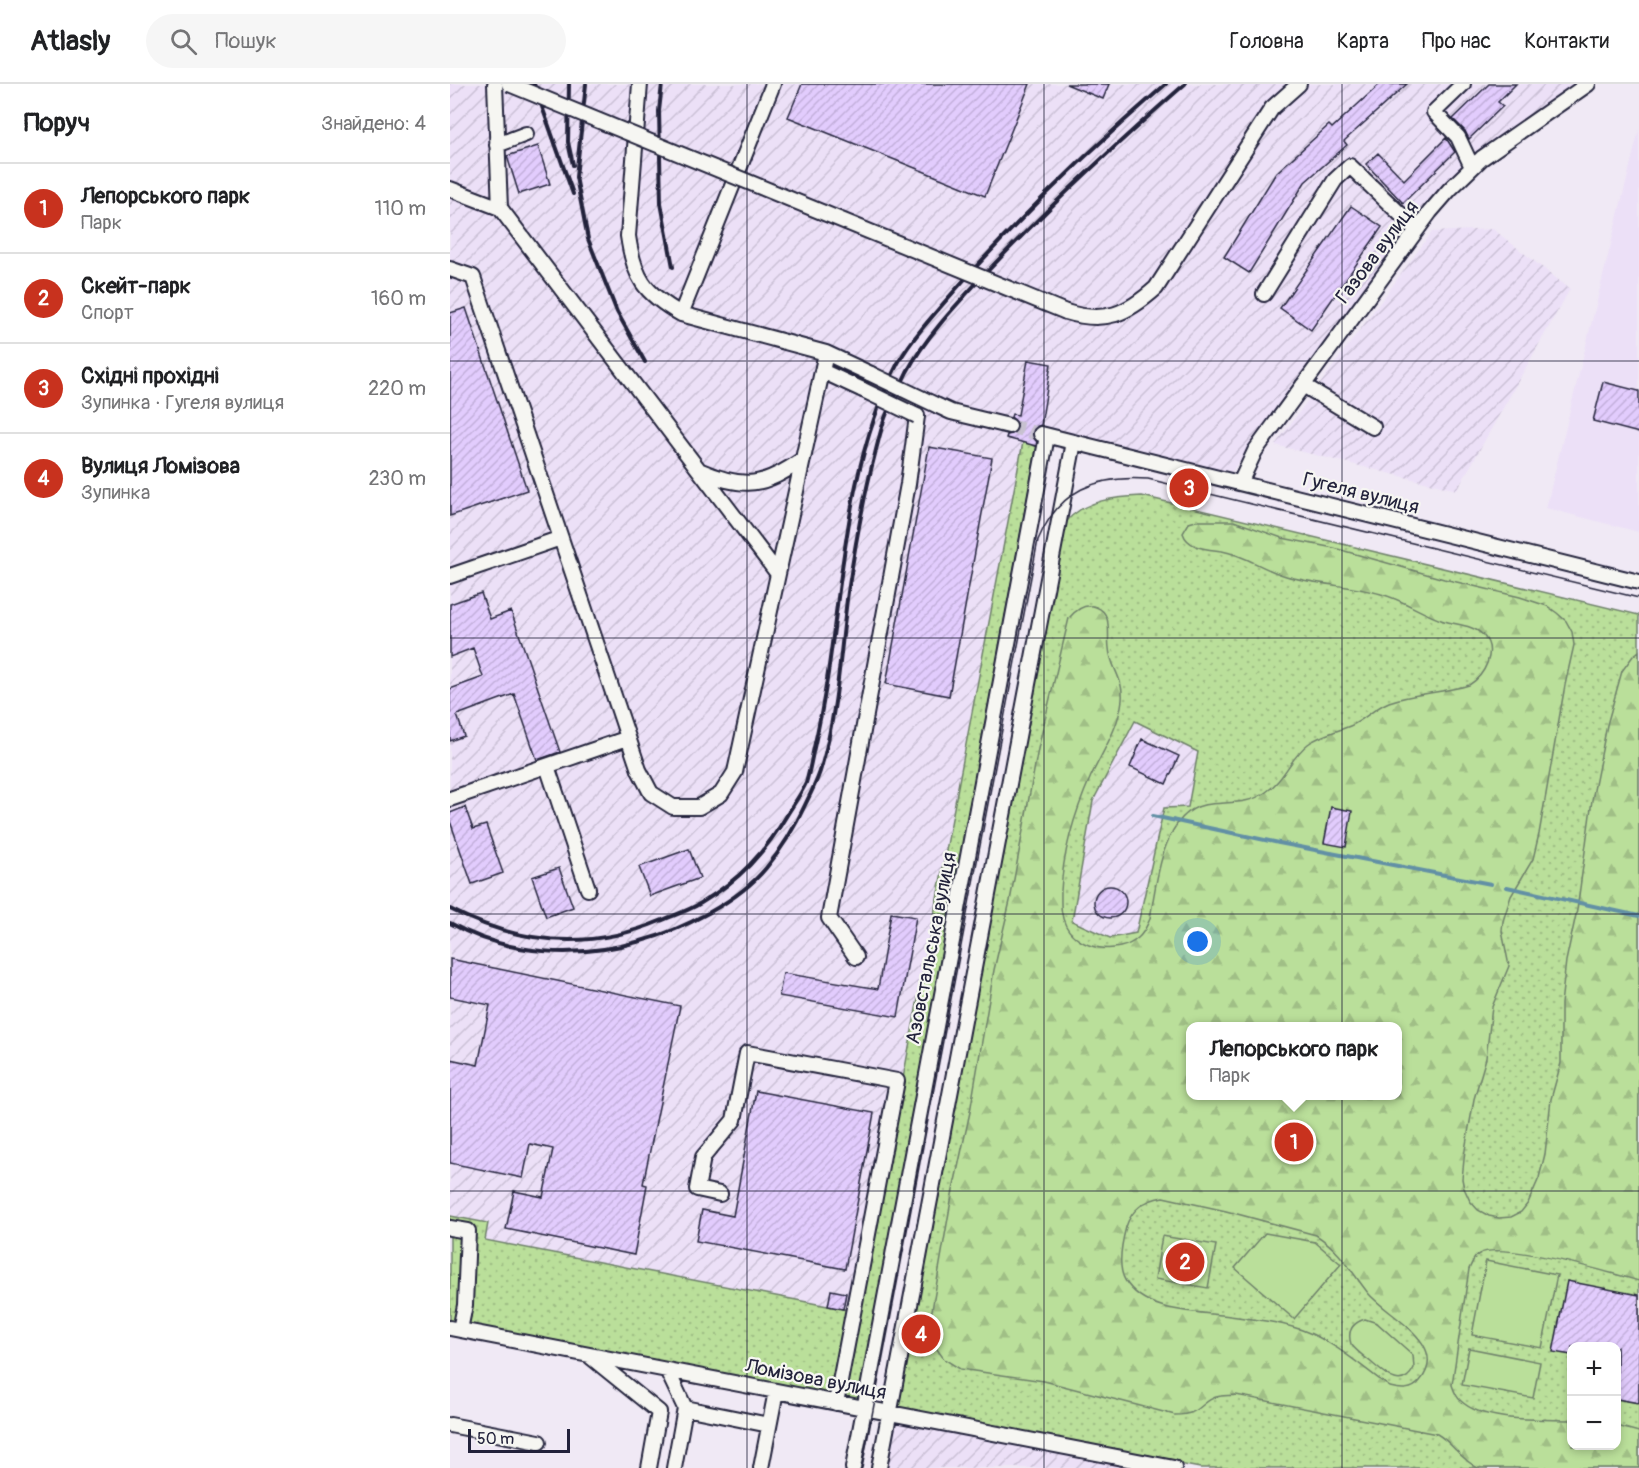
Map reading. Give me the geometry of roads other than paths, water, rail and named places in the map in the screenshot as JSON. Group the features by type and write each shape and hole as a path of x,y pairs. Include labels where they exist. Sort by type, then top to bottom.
{"street":[{"path":"495,84 500,208"},
{"path":"509,84 1066,312 1095,317 1115,315 1137,305 1156,288 1272,108 1299,84"},
{"path":"640,84 628,236 631,261 642,284 659,302 681,314 826,353 951,412 1009,426"},
{"path":"681,314 773,84"},
{"path":"1463,84 1434,112 1458,137 1472,167"},
{"name":"Газова вулиця","path":"1240,483 1255,451 1417,230 1450,189 1472,167 1570,89 1588,84"},
{"path":"497,145 526,134"},
{"path":"1264,294 1335,180 1350,166 1417,230"},
{"path":"450,189 500,208 778,574"},
{"path":"450,268 472,277 639,770 651,793 673,807 699,807 721,794 735,772 826,353"},
{"path":"822,371 917,416 908,484 830,918 856,957"},
{"path":"1303,385 1373,427"},
{"name":"Гугеля вулиця","path":"1043,435 1639,582"},
{"name":"Азовстальська вулиця","path":"853,1468 1043,435"},
{"path":"879,1468 1074,442"},
{"path":"700,470 725,481 753,483 779,476 802,460"},
{"path":"450,576 561,538"},
{"path":"450,799 628,738"},
{"path":"547,766 588,888"},
{"path":"720,1194 697,1189 703,1157 734,1120 747,1053 897,1081 836,1403"},
{"path":"450,1228 468,1231 465,1305 455,1329"},
{"name":"Ломізова вулиця","path":"455,1329 1174,1468"},
{"path":"589,1355 659,1412 649,1468"},
{"path":"667,1370 685,1408 674,1468"},
{"path":"761,1468 776,1391"},
{"path":"685,1408 769,1425"},
{"path":"450,1425 539,1443"}],"waterway":[{"path":"1153,816 1491,884"},
{"path":"1507,887 1639,916"}],"tunnel":[{"path":"1009,426 1039,434"}],"tram line":[{"path":"862,1468 1038,540 1057,509 1081,489 1096,483 1129,478 1148,479 1639,598"}],"railway":[{"path":"534,84 573,194"},
{"path":"569,84 568,142 573,165"},
{"path":"586,84 576,177 588,239 617,312 645,362"},
{"path":"662,84 659,111 661,203 673,267"},
{"path":"450,909 476,921 528,936 580,940 607,937 633,931 696,906 727,885 760,854 806,783 825,693 850,514 858,475 868,436 898,363 929,320 1012,228 1087,154 1166,84"},
{"path":"450,923 472,934 519,948 568,952 617,947 674,930 709,913 741,892 766,868 793,828 821,768 835,703 848,592 867,488 885,418 907,372 922,347 972,287 1081,178 1185,84"}],"place":[{"name":"Східні прохідні","path":"1189,488"},
{"name":"Лепорського парк","path":"1294,1142"},
{"name":"Скейт-парк","path":"1185,1262"},
{"name":"Вулиця Ломізова","path":"921,1334"}]}
